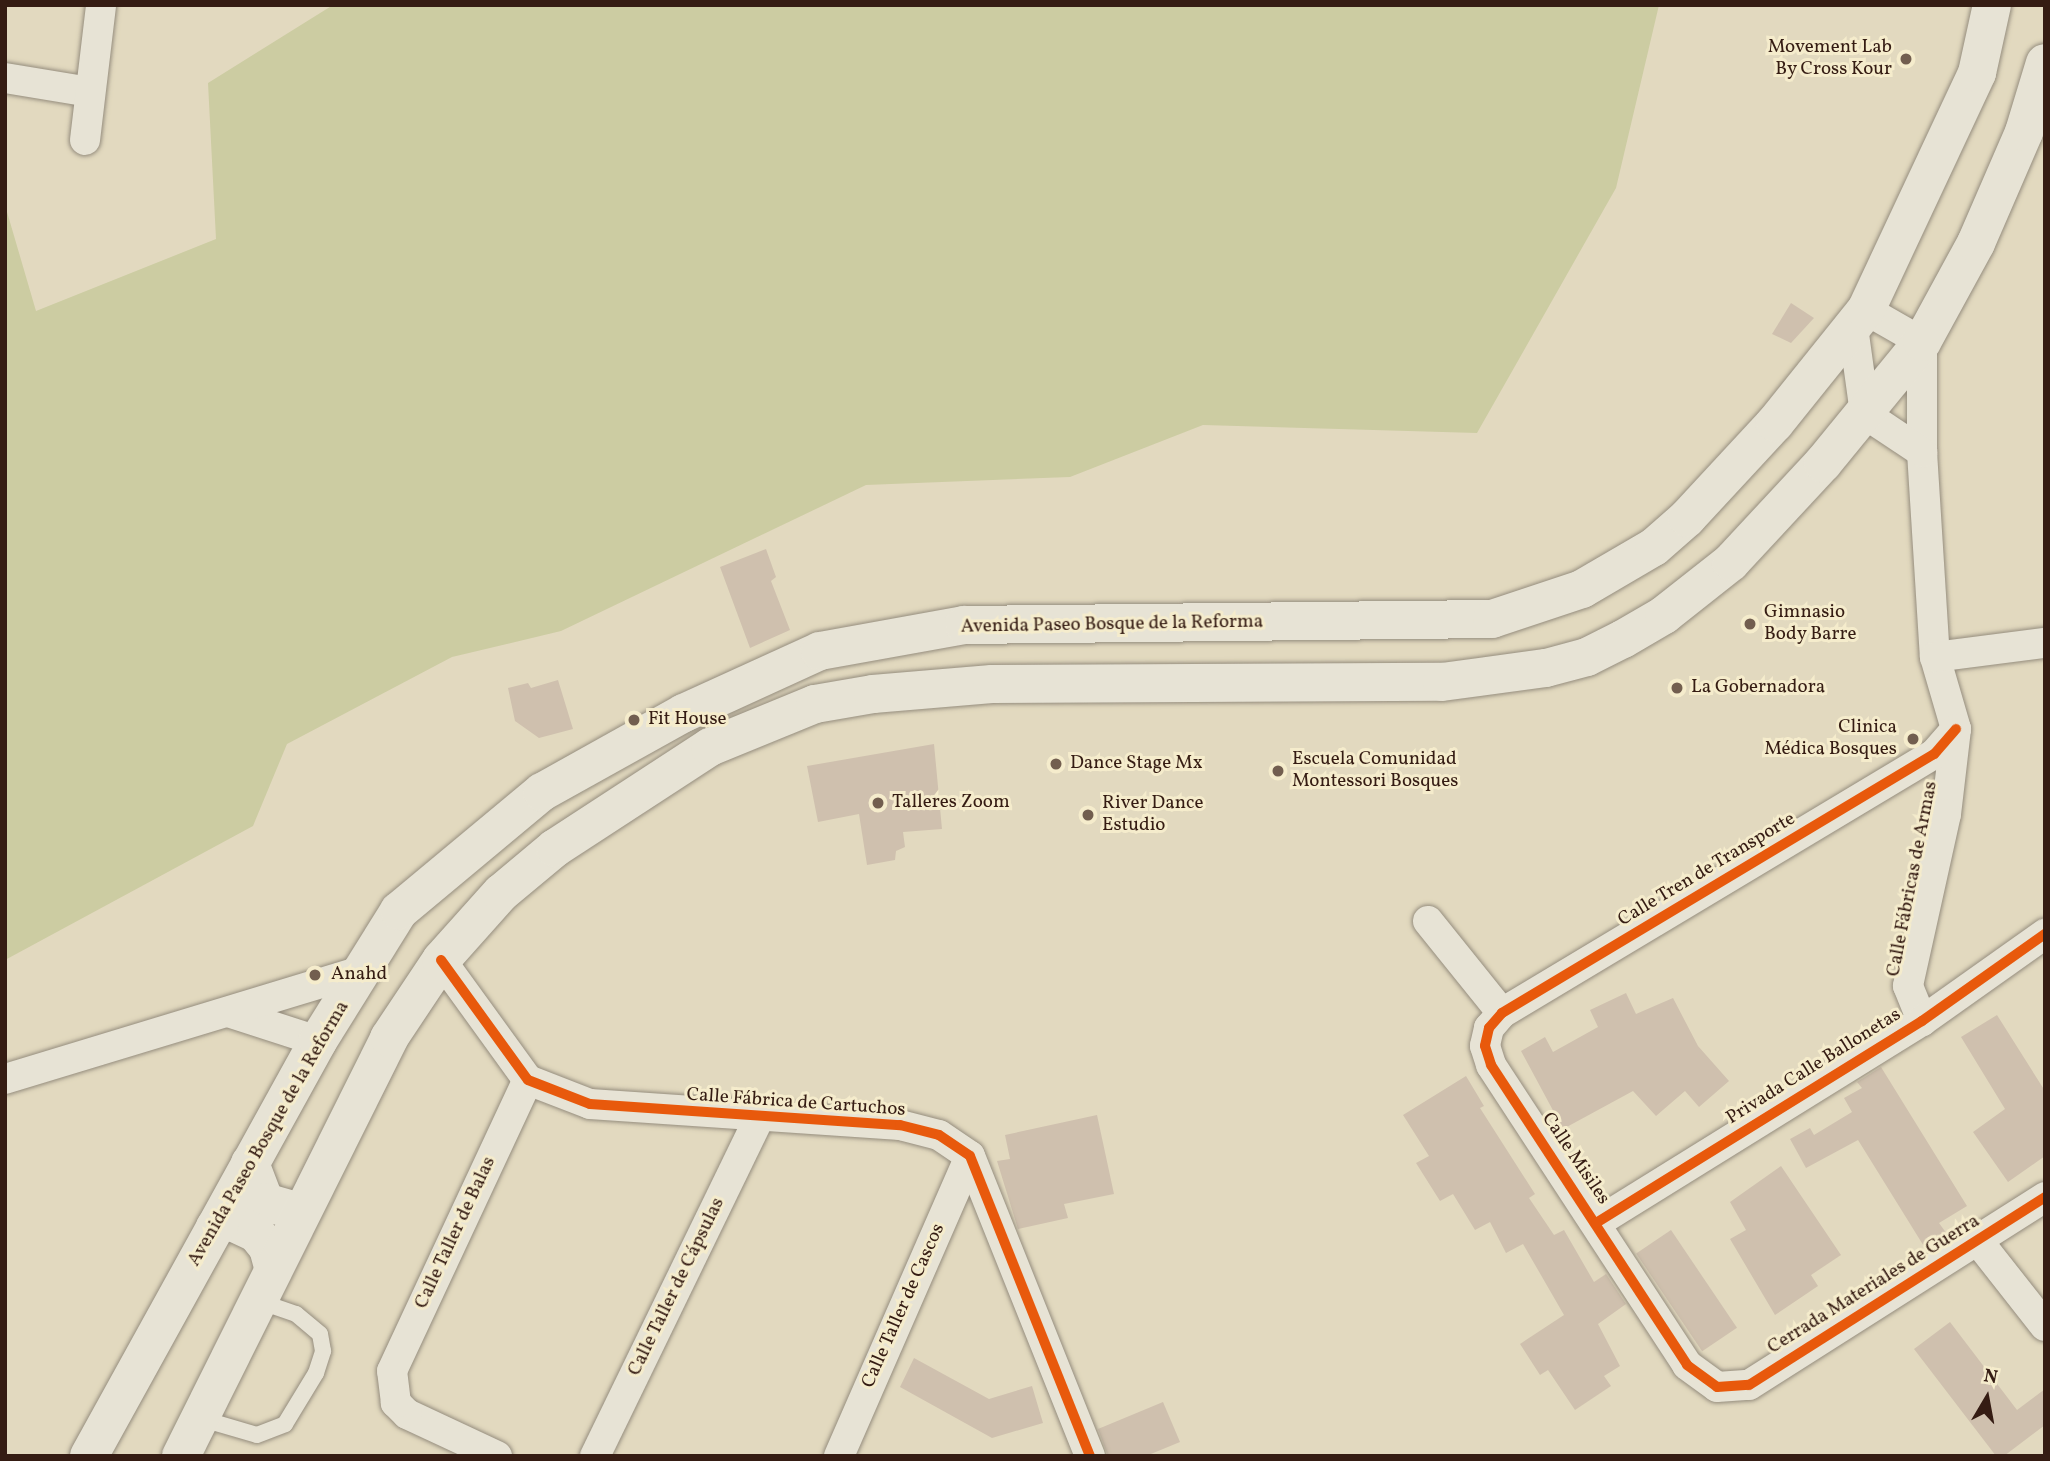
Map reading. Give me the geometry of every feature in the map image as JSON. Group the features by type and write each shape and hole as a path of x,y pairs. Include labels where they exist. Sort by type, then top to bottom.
{"main road":[{"name":"Avenida Paseo Bosque de la Reforma","path":"89,1456 318,1041 400,911 542,792 636,739 820,651 988,625 1428,622 1492,619 1543,605 1582,589 1654,547 1687,518 1805,388 1860,319 1972,85 1992,5"},
{"path":"181,1456 300,1212 389,1038 441,960 501,893 555,848 710,747 815,704 873,694 992,684 1057,686 1442,681 1546,668 1587,657 1664,615 1731,562 1861,418 1922,342 1976,243 2024,132 2045,63"},
{"path":"1805,388 1822,383 1844,389 1861,418"},
{"path":"988,625 1013,641 1016,656 1008,673 992,684"},
{"path":"1057,686 1045,674 1042,654 1066,625"},
{"path":"250,1163 265,1202 300,1212"},
{"path":"215,1227 230,1221 256,1233 268,1248 266,1284"}],"street":[{"path":"85,140 101,5"},
{"path":"5,78 90,92"},
{"path":"1922,342 1860,319 1861,418 1922,452"},
{"name":"Calle Fábricas de Armas","path":"1922,342 1922,452 1935,657 1956,729 1946,814 1908,985 1922,1020"},
{"path":"1935,657 2045,643"},
{"name":"Calle Tren de Transporte","path":"1502,1013 1934,754 1956,729"},
{"path":"1428,921 1502,1013"},
{"name":"Privada Calle Ballonetas","path":"1596,1223 1922,1020 2045,934"},
{"path":"441,960 528,1080"},
{"path":"5,1079 363,970"},
{"path":"228,1012 318,1041"},
{"name":"Calle Misiles","path":"1502,1013 1489,1028 1485,1046 1491,1065 1687,1365 1717,1387"},
{"name":"Calle Fábrica de Cartuchos","path":"528,1080 590,1104 759,1118 900,1125 939,1135 970,1156"},
{"name":"Calle Taller de Balas","path":"497,1456 407,1413 396,1403 392,1389 392,1371 528,1080"},
{"name":"Calle Taller de Cápsulas","path":"595,1456 759,1118"},
{"path":"970,1156 1082,1448"},
{"name":"Calle Taller de Cascos","path":"839,1456 970,1156"},
{"name":"Cerrada Materiales de Guerra","path":"1717,1387 1749,1385 2045,1197"},
{"path":"1979,1241 2045,1326"}],"lane":[{"path":"199,1418 257,1435 285,1424 316,1373 323,1351 320,1334 266,1284"}],"green space":[{"path":"333,5 1659,5 1616,188 1477,433 1203,425 1070,477 866,485 561,631 452,657 287,744 253,826 5,960 5,205 36,311 216,239 208,83"}],"building":[{"path":"1791,303 1814,318 1791,343 1772,334"},
{"path":"766,549 776,577 771,581 790,630 750,648 720,567"},
{"path":"558,680 573,729 539,738 515,721 508,688 528,683 531,688"},
{"path":"934,744 942,829 903,832 905,847 896,851 895,860 867,865 859,814 818,822 807,766"},
{"path":"1626,993 1636,1014 1673,998 1698,1046 1729,1081 1699,1107 1685,1091 1656,1116 1633,1091 1563,1129 1521,1051 1545,1037 1553,1052 1598,1027 1590,1010"},
{"path":"1997,1015 2045,1091 2045,1156 2008,1182 1973,1132 2005,1109 1961,1037"},
{"path":"1881,1067 1967,1206 1939,1223 1947,1234 1925,1248 1858,1140 1806,1168 1790,1139 1810,1128 1814,1135 1852,1112 1844,1098 1862,1088 1857,1082"},
{"path":"1466,1076 1484,1106 1480,1108 1535,1194 1529,1198 1554,1235 1564,1230 1594,1282 1606,1274 1626,1304 1598,1324 1620,1366 1604,1376 1611,1386 1575,1410 1548,1370 1540,1375 1520,1344 1564,1315 1523,1244 1506,1253 1490,1222 1475,1230 1453,1194 1440,1201 1416,1163 1429,1156 1403,1115"},
{"path":"1097,1115 1114,1194 1064,1204 1068,1218 1018,1229 997,1161 1010,1159 1005,1135"},
{"path":"1781,1166 1841,1255 1811,1275 1818,1286 1775,1315 1730,1239 1746,1230 1730,1202"},
{"path":"1671,1230 1737,1328 1702,1351 1636,1253"},
{"path":"1950,1322 2017,1410 2045,1389 2045,1425 2004,1456 1996,1456 1914,1349"},
{"path":"914,1358 989,1399 1032,1386 1043,1423 992,1438 900,1387"},
{"path":"1163,1402 1180,1442 1146,1456 1108,1456 1098,1429"}],"cycle path":[{"path":"1956,729 1934,754 1502,1013 1489,1028 1485,1046 1491,1065 1687,1365 1717,1387 1749,1385 2045,1197"},
{"path":"1596,1223 1922,1021 2045,934"},
{"path":"441,960 528,1080 590,1104 900,1125 939,1135 970,1156 1090,1456"}],"place":[{"name":"Movement Lab By Cross Kour","path":"1906,59"},
{"name":"Gimnasio Body Barre","path":"1750,624"},
{"name":"La Gobernadora","path":"1677,688"},
{"name":"Fit House","path":"634,720"},
{"name":"Clinica Médica Bosques","path":"1913,739"},
{"name":"Dance Stage Mx","path":"1056,764"},
{"name":"Escuela Comunidad Montessori Bosques","path":"1278,771"},
{"name":"Talleres Zoom","path":"878,803"},
{"name":"River Dance Estudio","path":"1088,815"},
{"name":"Anahd","path":"315,975"}]}
